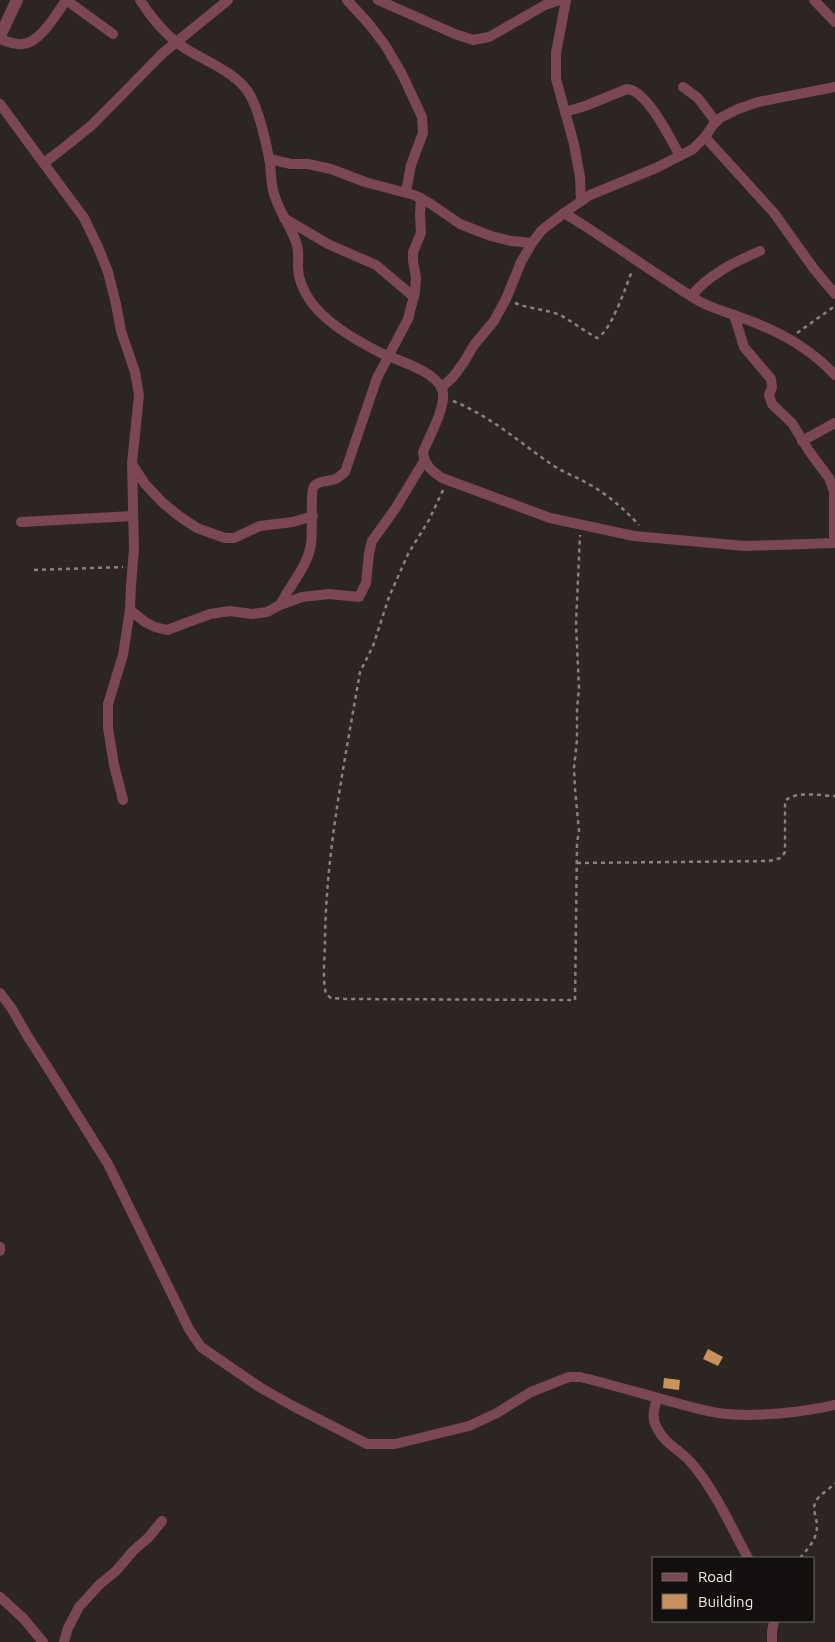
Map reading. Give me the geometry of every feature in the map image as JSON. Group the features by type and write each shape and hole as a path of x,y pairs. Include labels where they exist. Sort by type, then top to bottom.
{"street":[{"path":"17,0 0,38 13,44 33,41 40,35 66,0 113,34"},
{"path":"140,0 162,28 176,42 244,86 257,110 269,158 273,189 278,207 297,246 299,279 312,303 336,325 354,337 432,377 442,392 443,402 423,452 424,461 431,470 442,478 550,518 634,536 745,546 834,543 834,491 832,484 826,472 802,441 792,423 779,412 770,400 772,379 744,347 734,315"},
{"path":"44,163 97,121 176,42 228,0"},
{"path":"346,0 369,24 385,45 402,74 422,117 423,133 411,165 406,192"},
{"path":"378,0 391,3 455,34 474,40 489,37 546,5 560,0"},
{"path":"566,0 556,53 556,79 574,144 582,201"},
{"path":"814,0 835,22"},
{"path":"683,87 698,98 716,122"},
{"path":"442,392 474,345 494,321 506,299 521,262 542,230 590,195 693,149 705,138 720,118 738,109 758,102 834,89"},
{"path":"565,112 627,90 636,91 667,129 680,156"},
{"path":"0,104 84,218 108,272 120,331 135,372 139,395 132,464 134,549 130,610 123,655 108,704 108,728 114,765 123,800"},
{"path":"705,138 774,214 835,294"},
{"path":"269,158 291,164 308,164 331,169 356,179 406,192 421,198 460,224 491,236 511,241 532,243"},
{"path":"280,605 308,556 312,543 313,516 311,496 313,488 315,485 323,482 335,480 344,472 377,378 408,320 414,297 416,278 413,252 421,233 421,198"},
{"path":"564,213 700,302 790,338 835,374"},
{"path":"283,217 328,244 376,264 414,297"},
{"path":"691,296 701,284 717,272 760,251"},
{"path":"802,441 835,423"},
{"path":"130,610 144,622 166,630 210,614 230,611 252,614 268,612 295,599 312,596 340,594 360,596 366,583 372,541 395,509 424,461"},
{"path":"132,464 145,484 163,503 197,528 214,535 234,538 260,526 293,522 313,516"},
{"path":"21,522 133,516"},
{"path":"0,993 12,1009 108,1164 189,1329 201,1347 261,1388 367,1444 395,1444 469,1426 531,1392 569,1377 580,1376 657,1398 728,1414 764,1414 818,1409 835,1405"},
{"path":"657,1398 653,1411 657,1429 673,1448 694,1464 717,1498 748,1557"},
{"path":"64,1642 68,1628 79,1607 148,1538 162,1520"},
{"path":"0,1597 23,1618 43,1642"},
{"path":"772,1642 774,1622"}],"path":[{"path":"506,299 526,308 552,312 597,338 605,330 619,305 635,261"},
{"path":"790,338 835,306"},
{"path":"442,392 504,428 529,449 558,469 608,496 625,510 651,537"},
{"path":"448,480 429,520 408,554 388,597 373,646 360,672 330,860 325,978 326,994 331,998 575,1000 577,843 579,831 574,768 578,740 577,709 579,688 576,624 580,525"},
{"path":"34,570 132,567"},
{"path":"577,863 769,861 780,858 785,852 785,801 792,796 800,795 835,796"},
{"path":"801,1557 812,1544 817,1534 818,1526 814,1505 817,1499 835,1483"}],"building":[{"path":"708,1349 723,1357 718,1366 703,1359"},
{"path":"664,1378 680,1380 679,1390 663,1388"}]}
